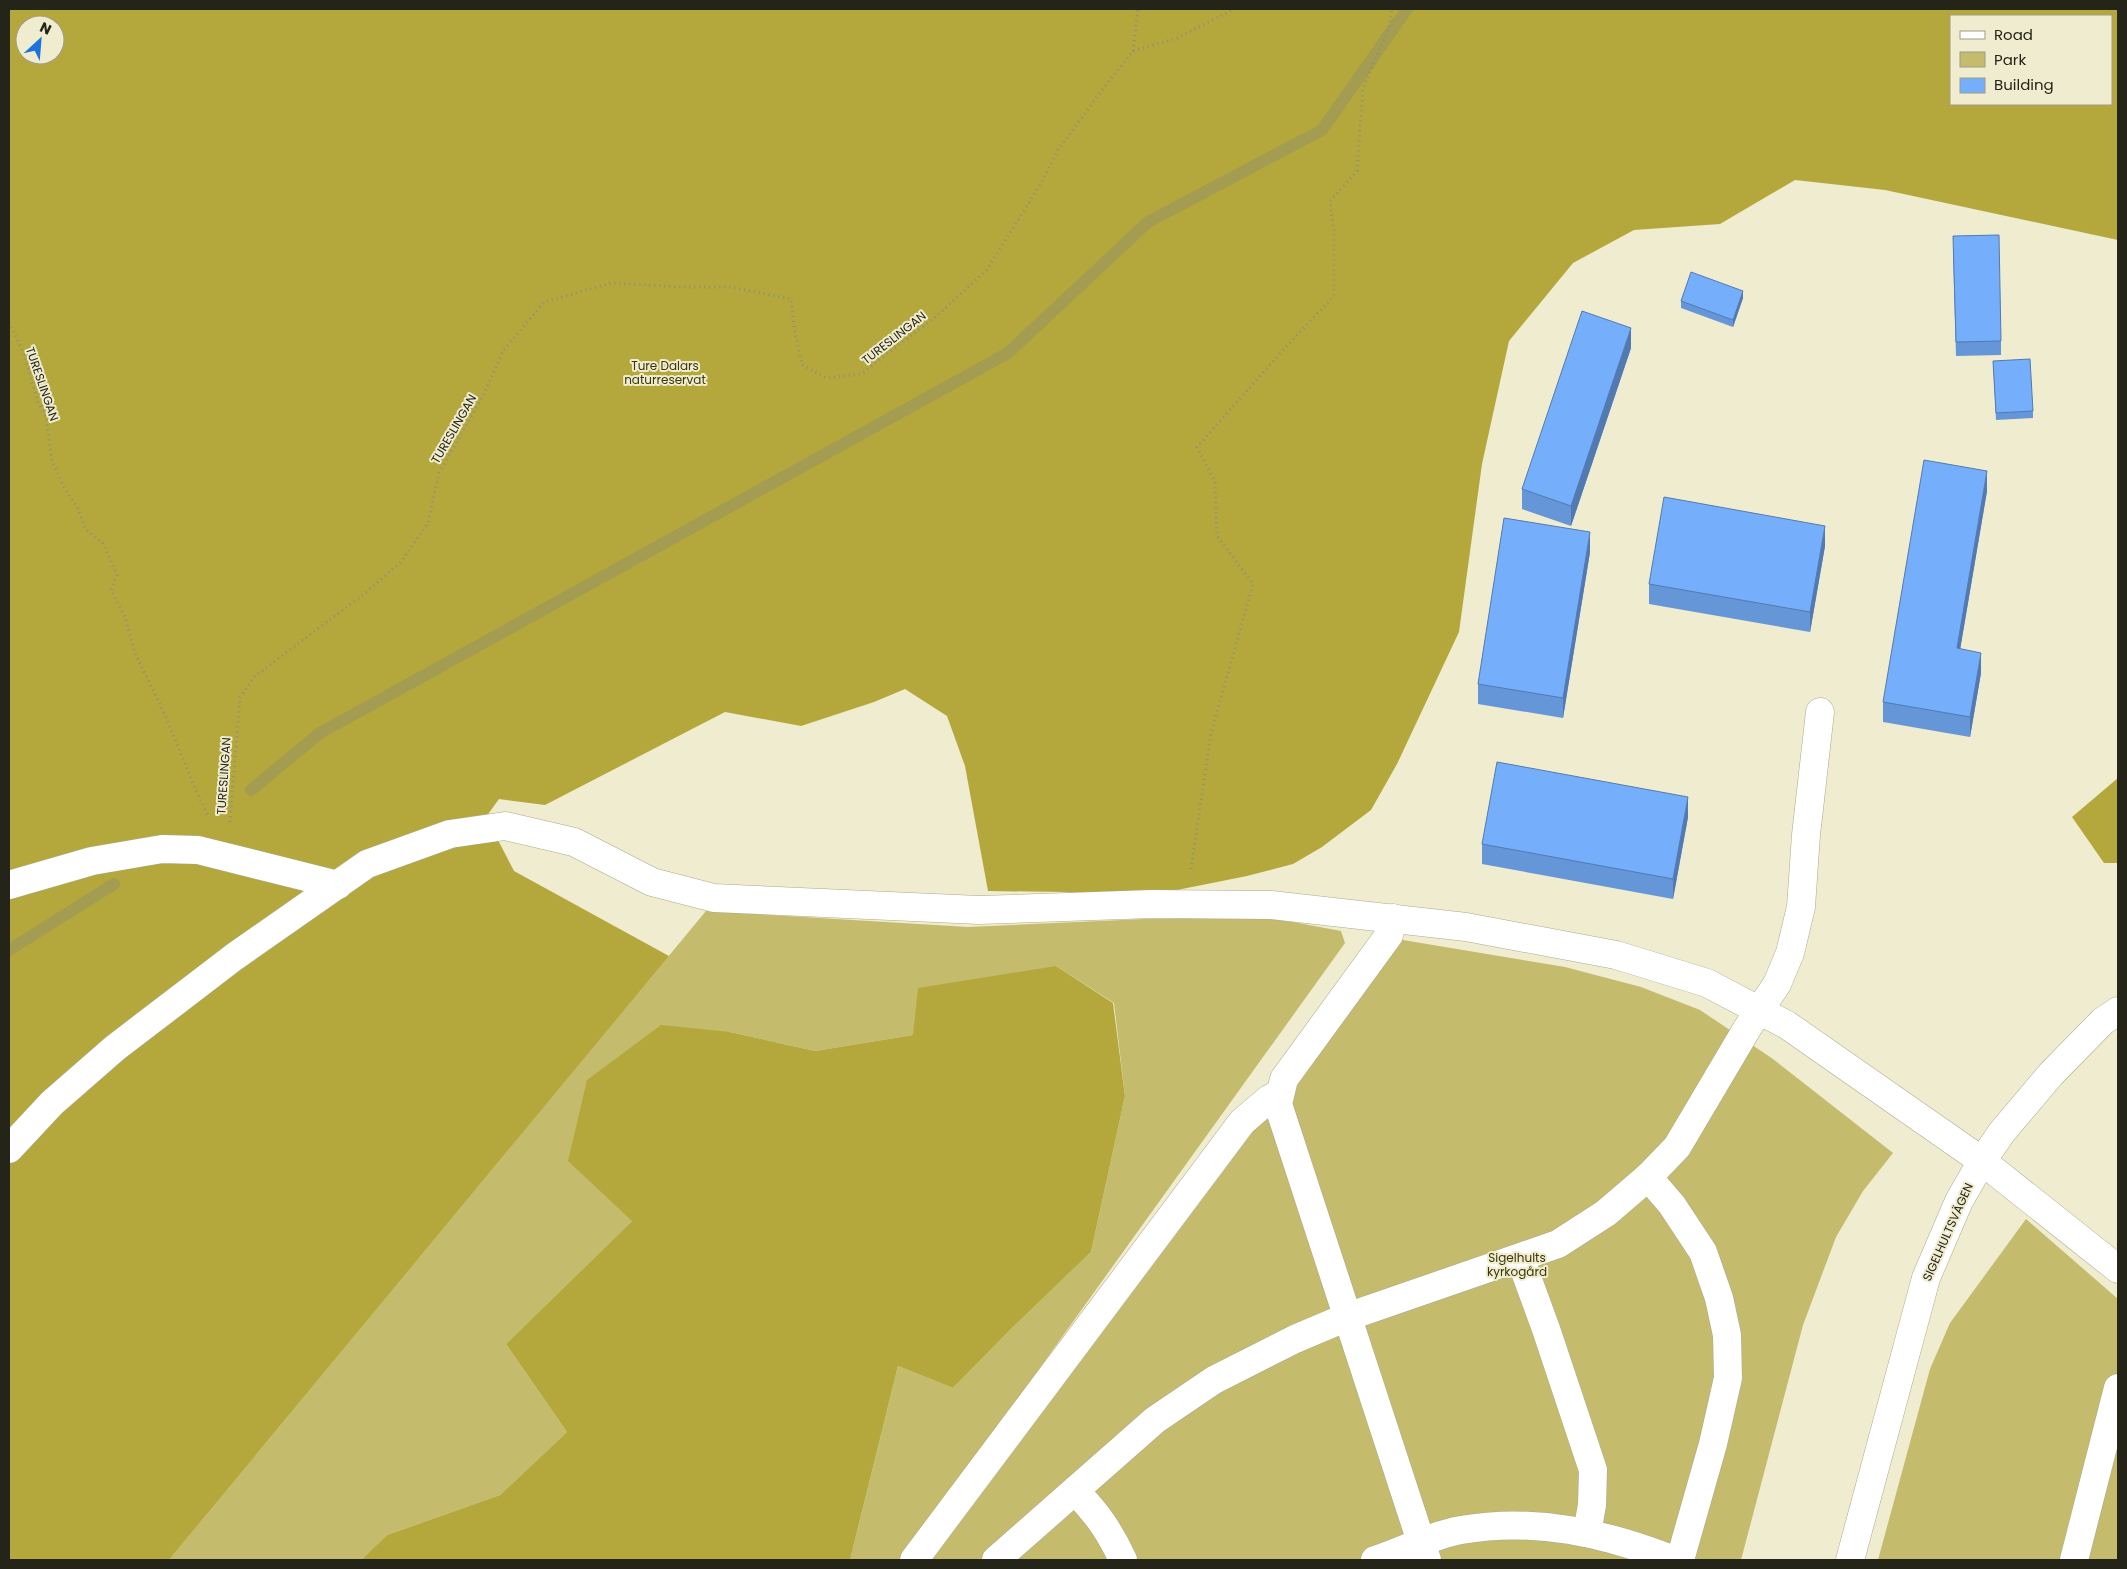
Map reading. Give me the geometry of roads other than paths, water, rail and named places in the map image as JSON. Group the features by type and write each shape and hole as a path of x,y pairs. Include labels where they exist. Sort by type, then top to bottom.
{"street":[{"path":"996,1560 1154,1420 1214,1380 1295,1339 1348,1318 1558,1244 1606,1213 1648,1177 1677,1147 1777,984 1790,952 1801,907 1806,835 1820,712"},
{"path":"9,1149 52,1103 114,1048 234,957 367,864 450,834 505,826 574,842 652,882 714,898 979,910 1186,904 1271,905 1466,927 1616,955 1707,984 1760,1009 1786,1025 1982,1161 2118,1270"},
{"path":"9,885 92,861 162,849 198,850 338,884"},
{"path":"1393,918 1389,935 1284,1079 1278,1104 1424,1551"},
{"name":"SIGELHULTSVÄGEN","path":"1850,1560 1926,1278 1959,1200 2002,1132 2051,1074 2103,1021 2118,1011"},
{"path":"914,1560 1242,1122 1279,1094"},
{"path":"1648,1177 1672,1205 1703,1252 1719,1298 1727,1335 1728,1378 1714,1444 1680,1560"},
{"path":"1520,1258 1593,1470 1592,1505 1588,1533"},
{"path":"2074,1560 2118,1388"},
{"path":"1075,1491 1097,1513 1113,1538 1123,1560"},
{"path":"1375,1560 1424,1551 1460,1530 1503,1525 1537,1525 1588,1533 1643,1548 1674,1560"}],"waterway":[{"path":"251,790 320,733 1008,353 1148,222 1322,130 1407,9"},
{"path":"9,950 114,884"}],"park label":[{"name":"Ture Dalars naturreservat","path":"665,373"},
{"name":"Sigelhults kyrkogård","path":"1517,1265"}]}
